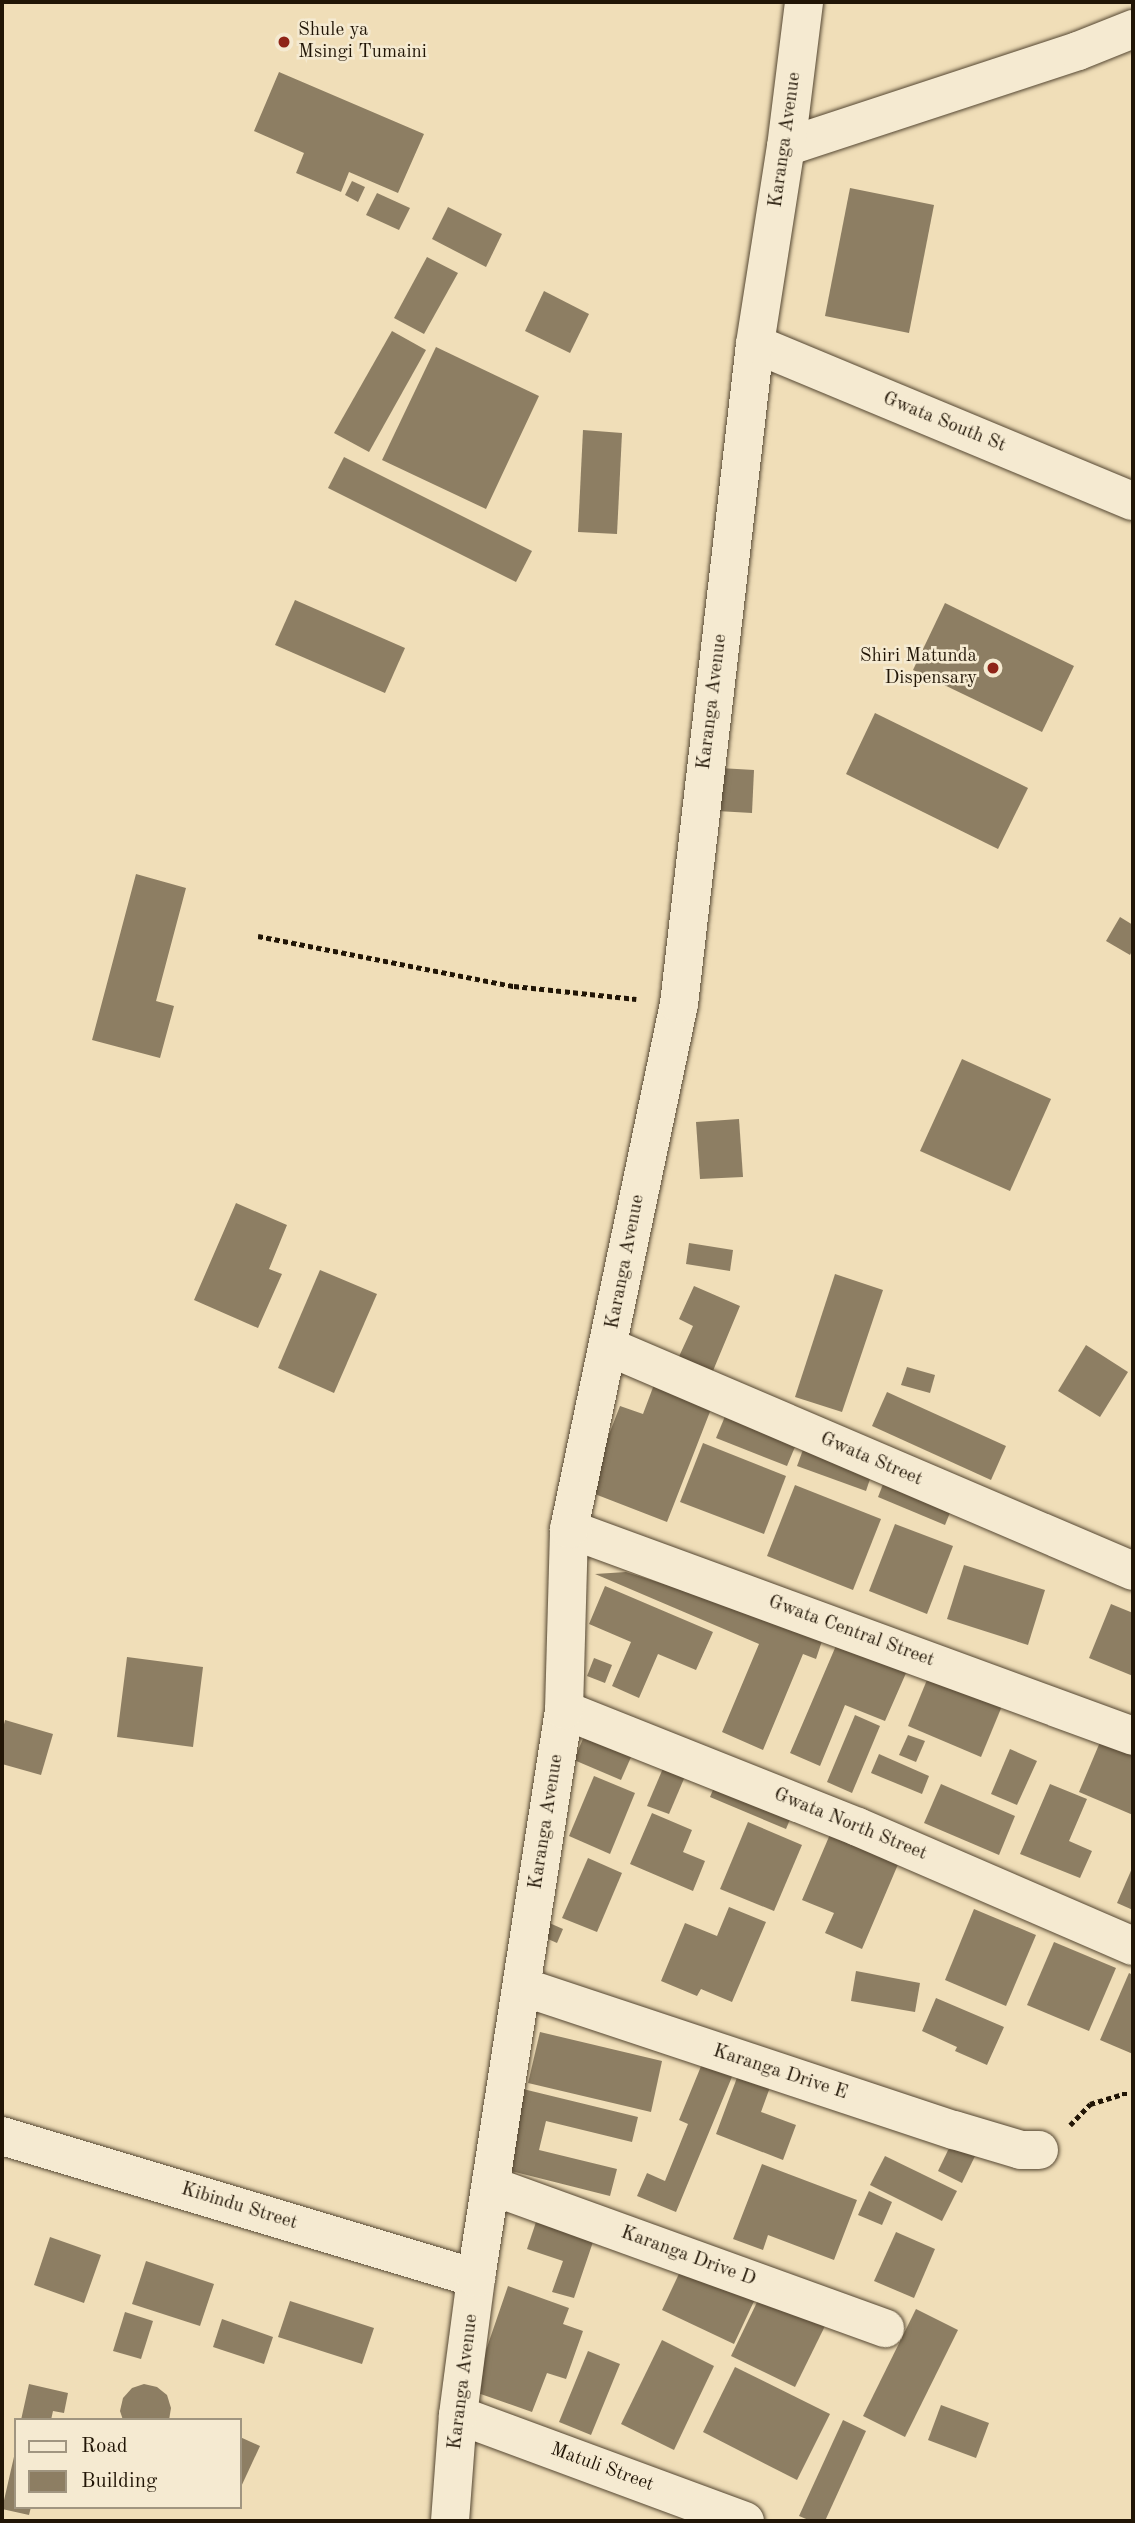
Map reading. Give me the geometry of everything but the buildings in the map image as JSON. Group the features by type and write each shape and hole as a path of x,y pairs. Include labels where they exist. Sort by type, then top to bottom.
{"street":[{"name":"Karanga Avenue","path":"450,2521 458,2415 476,2278 564,1710 569,1529 679,1003 755,344 786,147 804,2"},
{"path":"786,147 1078,51 1133,29"},
{"name":"Gwata South St","path":"755,344 1133,501"},
{"name":"Gwata Street","path":"609,1347 1133,1571"},
{"name":"Gwata Central Street","path":"569,1529 1133,1736"},
{"name":"Gwata North Street","path":"564,1710 858,1827 1133,1945"},
{"name":"Karanga Drive E","path":"523,1987 954,2130 1021,2150 1039,2150"},
{"name":"Kibindu Street","path":"2,2136 476,2278"},
{"name":"Karanga Drive D","path":"492,2186 885,2328"},
{"name":"Matuli Street","path":"458,2415 745,2521"}],"path":[{"path":"258,936 514,985 679,1003"},
{"path":"1039,2150 1090,2104 1122,2094 1133,2094"}],"place":[{"name":"Shule ya Msingi Tumaini","path":"284,42"},
{"name":"Shiri Matunda Dispensary","path":"993,668"}]}
